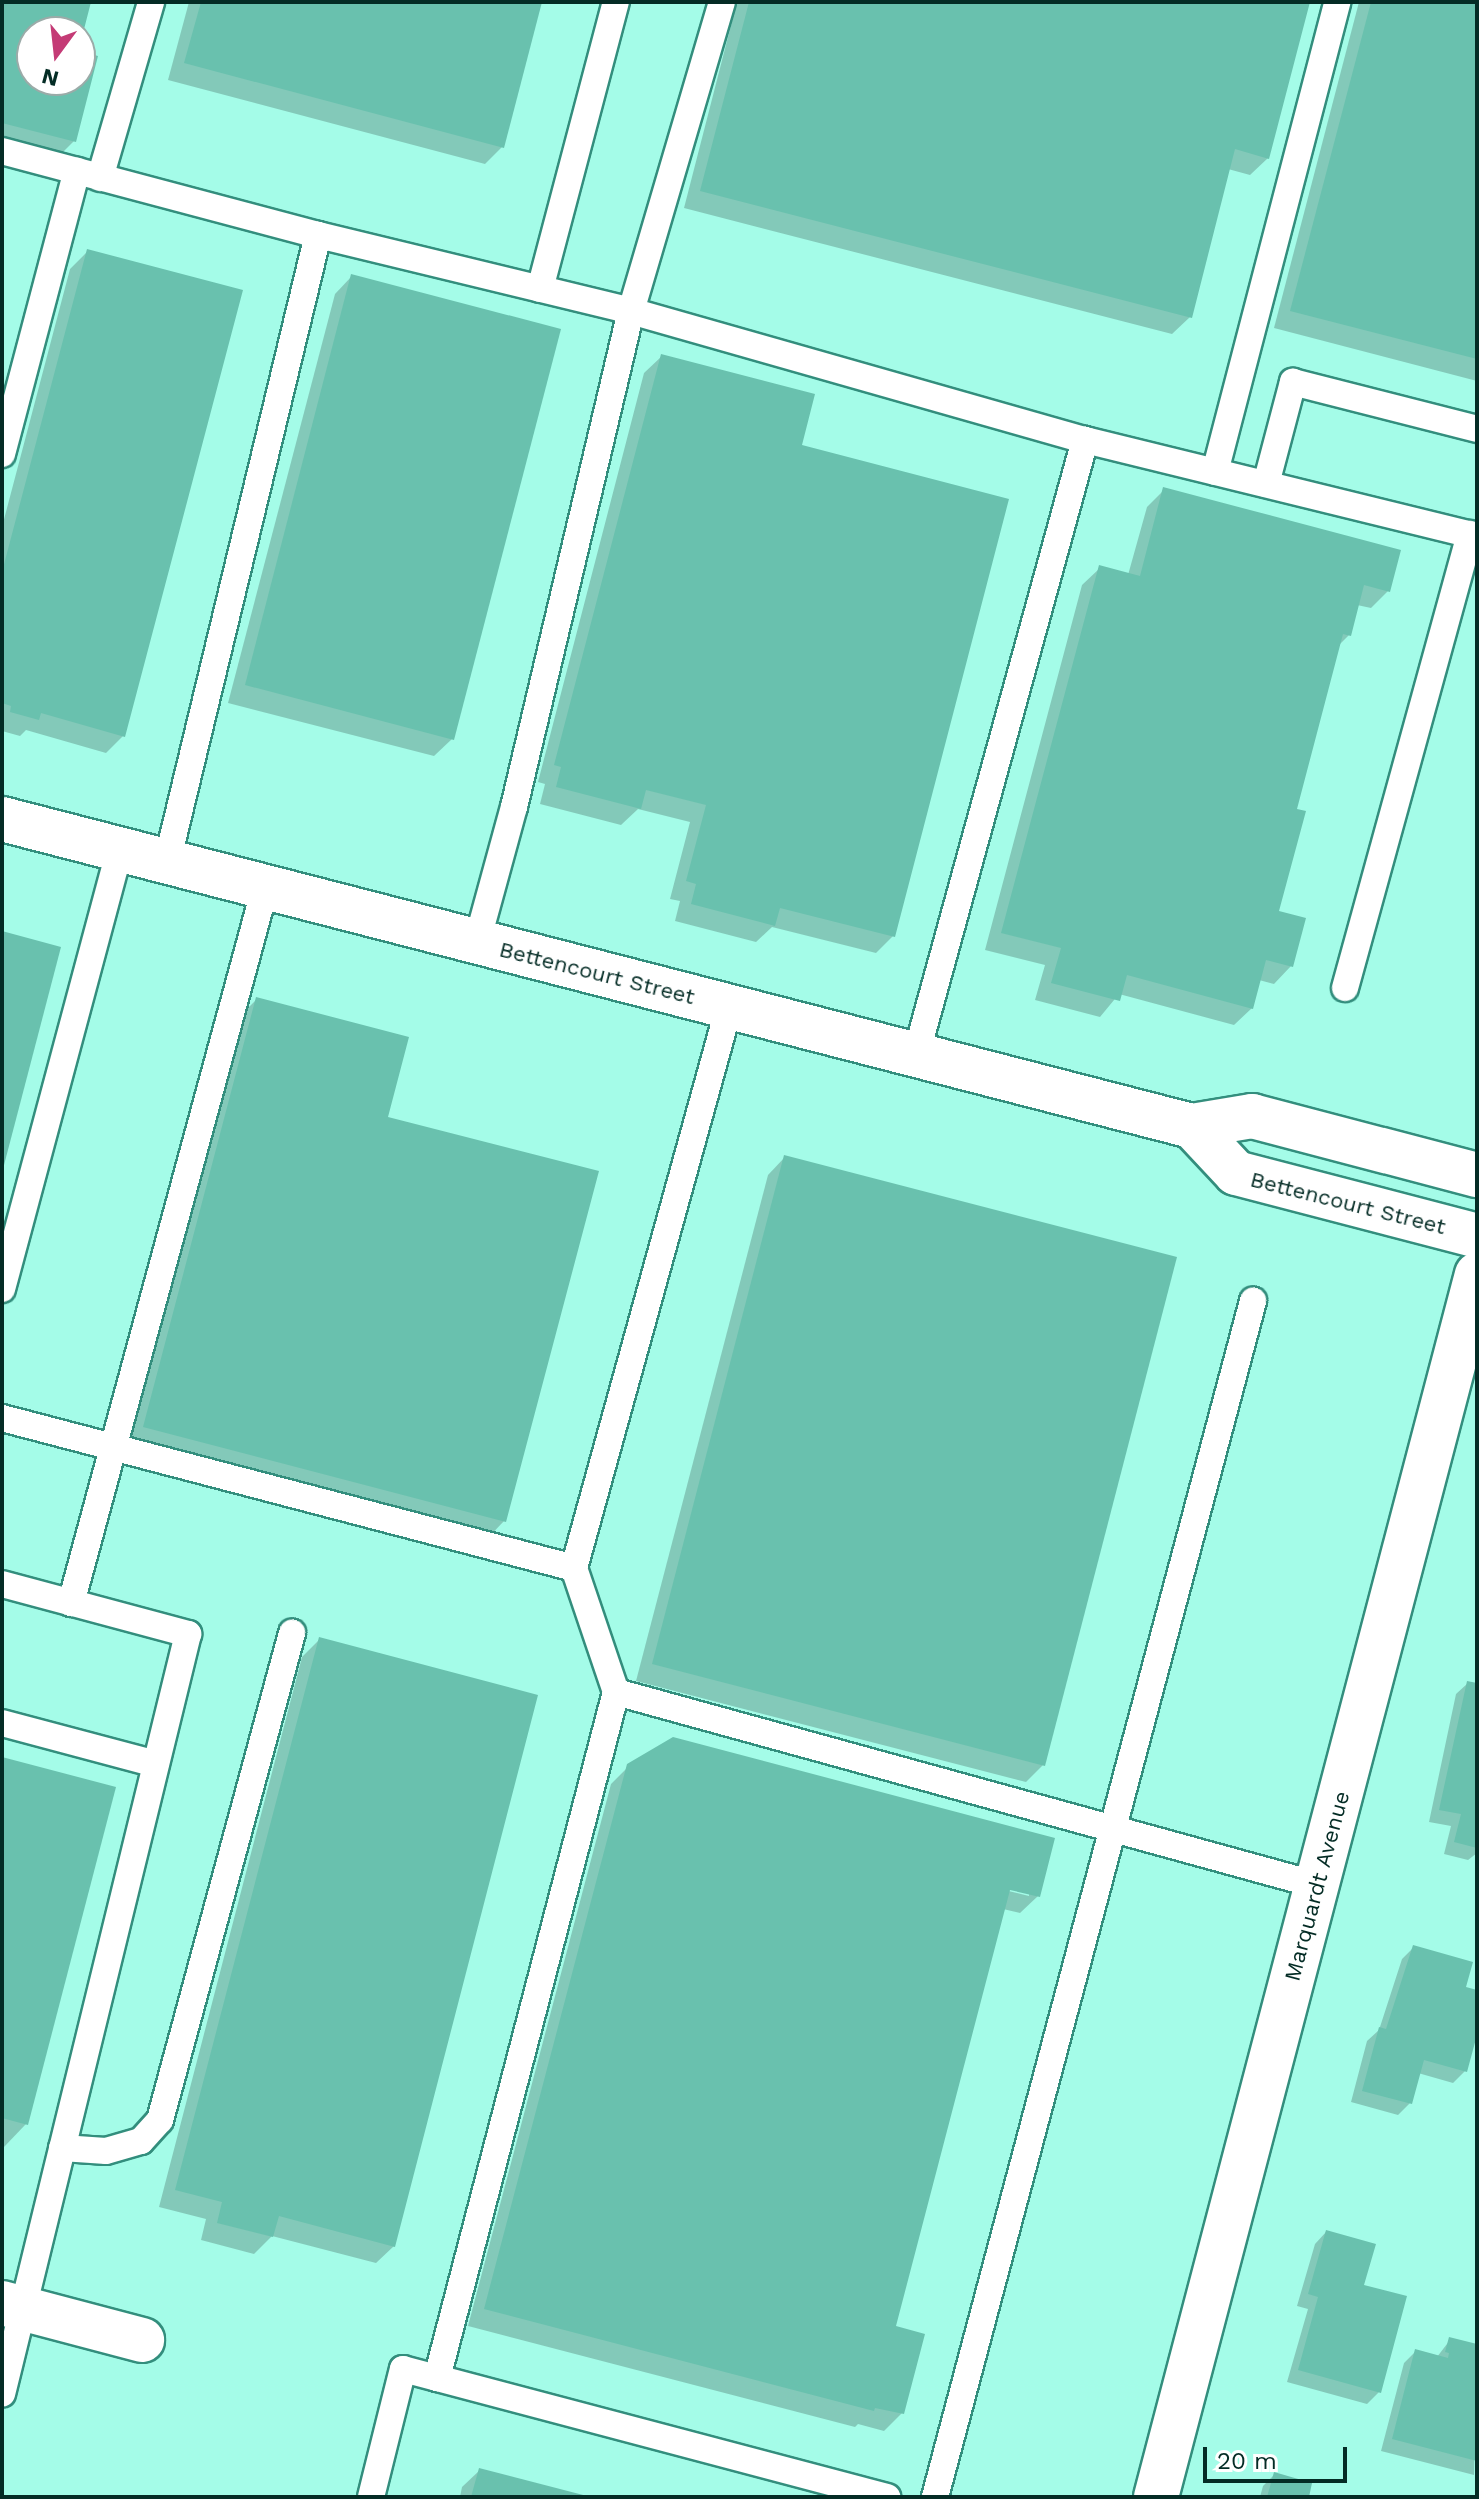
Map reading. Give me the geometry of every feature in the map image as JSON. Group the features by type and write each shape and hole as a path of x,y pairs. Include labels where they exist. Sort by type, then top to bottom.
{"street":[{"name":"Bettencourt Street","path":"2,819 1192,1126 1252,1116 1477,1175"},
{"name":"Bettencourt Street","path":"1192,1126 1236,1173 1477,1236"},
{"name":"Marquardt Avenue","path":"1156,2497 1477,1274"},
{"path":"12,2306 142,2340"}],"lane":[{"path":"2,454 88,175 151,2"},
{"path":"540,289 616,2"},
{"path":"477,942 518,792 631,311 722,2"},
{"path":"1215,472 1337,2"},
{"path":"2,151 318,235 631,311 1085,440 1474,535 1345,988"},
{"path":"167,862 318,235"},
{"path":"1266,484 1293,382 1477,429"},
{"path":"916,1055 1085,440"},
{"path":"2,1289 120,850"},
{"path":"71,1603 265,888"},
{"path":"437,2378 616,1692 574,1568 729,1007"},
{"path":"935,2497 1110,1828 1253,1301"},
{"path":"2,1418 574,1568"},
{"path":"2,1584 188,1634 62,2148 12,2306 2,2394"},
{"path":"62,2148 106,2151 141,2141 160,2120 292,1633"},
{"path":"616,1692 1317,1885"},
{"path":"2,1723 156,1764"},
{"path":"371,2497 403,2369 887,2497"}],"building":[{"path":"2,2 91,2 87,16 16,16 16,96 88,96 76,142 2,123"},
{"path":"201,2 542,2 504,148 184,63"},
{"path":"749,2 1310,2 1269,159 1235,149 1192,318 700,191"},
{"path":"1371,2 1477,2 1477,359 1290,311"},
{"path":"87,249 243,290 125,737 41,713 39,720 10,712 11,706 2,703 2,572"},
{"path":"351,274 561,329 454,740 245,685"},
{"path":"661,354 815,394 802,445 1009,499 895,937 780,908 775,926 691,904 696,884 686,881 706,805 646,790 641,809 556,787 561,767 554,765"},
{"path":"1163,487 1401,550 1390,592 1364,585 1351,636 1343,634 1297,809 1306,811 1279,911 1306,918 1293,967 1266,960 1253,1009 1127,975 1120,1001 1051,983 1061,948 1001,933 1099,565 1140,576"},
{"path":"2,931 61,947 3,1169 2,1169"},
{"path":"256,997 409,1037 388,1117 599,1171 506,1522 143,1427"},
{"path":"784,1155 1177,1257 1045,1766 652,1664"},
{"path":"319,1637 538,1695 395,2247 279,2216 273,2237 217,2223 222,2202 175,2190"},
{"path":"1467,1681 1477,1683 1477,1848 1454,1842 1461,1814 1439,1810"},
{"path":"673,1737 1055,1838 1040,1897 1010,1890 896,2326 925,2334 904,2414 875,2408 874,2411 484,2309 627,1764"},
{"path":"2,1757 116,1787 28,2125 2,2118"},
{"path":"1413,1945 1473,1962 1466,1987 1477,1990 1477,2035 1467,2072 1424,2060 1412,2104 1362,2091 1379,2027 1386,2029"},
{"path":"1326,2230 1376,2244 1364,2285 1407,2296 1381,2393 1298,2370 1318,2297 1308,2294"},
{"path":"1449,2337 1477,2344 1477,2461 1392,2439 1415,2349 1448,2358 1449,2353 1445,2352"},
{"path":"479,2468 587,2496 587,2497 471,2497"},
{"path":"1274,2472 1312,2483 1309,2497 1267,2497"}]}
